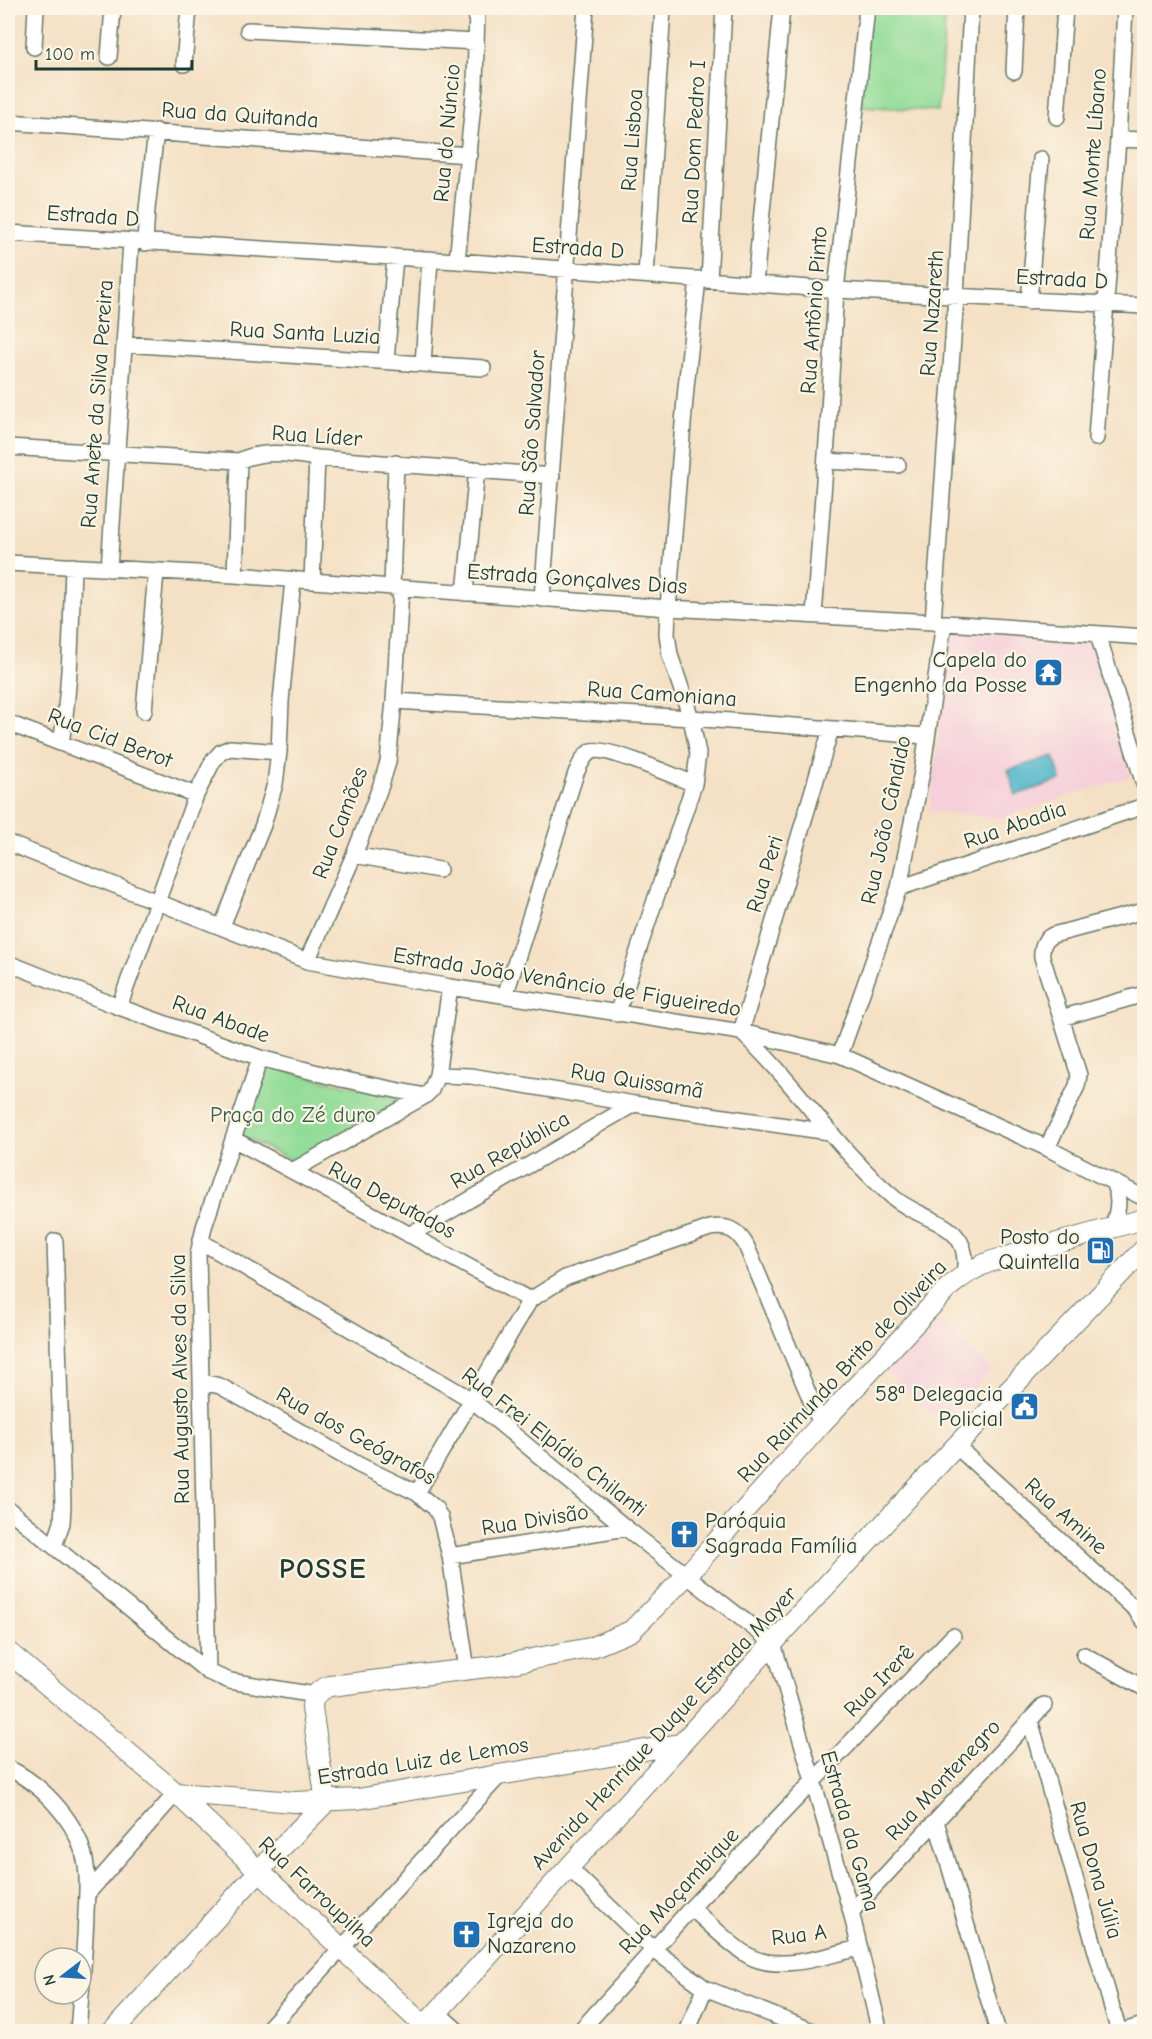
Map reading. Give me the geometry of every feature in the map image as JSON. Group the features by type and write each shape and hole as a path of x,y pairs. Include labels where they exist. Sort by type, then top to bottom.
{"main road":[{"name":"Rua Raimundo Brito de Oliveira","path":"315,1695 330,1686 467,1670 580,1650 606,1643 631,1631 687,1575 820,1424 949,1287 964,1274 992,1261 1144,1219"},
{"path":"1117,1225 1133,1231 1141,1252"},
{"name":"Avenida Henrique Duque Estrada Mayer","path":"427,2023 773,1643 1141,1252"},
{"path":"8,1652 176,1793"},
{"path":"111,2031 326,1802 312,1716 312,1703 315,1695"},
{"name":"Estrada Luiz de Lemos","path":"176,1793 295,1802 358,1799 680,1744"},
{"name":"Rua Farroupilha","path":"176,1793 342,1949 427,2023"}],"street":[{"path":"34,47 36,8"},
{"path":"109,57 114,8"},
{"path":"184,64 189,8"},
{"name":"Rua do Núncio","path":"457,261 469,155 477,8"},
{"name":"Rua São Salvador","path":"542,599 586,8"},
{"name":"Rua Lisboa","path":"646,275 663,8"},
{"name":"Rua Dom Pedro I","path":"617,1014 693,784 698,754 691,718 670,655 667,634 686,387 704,279 724,8"},
{"path":"755,283 782,8"},
{"name":"Rua Antônio Pinto","path":"814,616 836,290 867,8"},
{"name":"Rua Nazareth","path":"938,622 971,8"},
{"path":"1014,71 1017,8"},
{"path":"1057,117 1065,8"},
{"name":"Rua Monte Líbano","path":"1096,438 1118,139 1125,8"},
{"path":"248,30 476,42"},
{"name":"Rua da Quitanda","path":"8,122 469,155"},
{"name":"Rua Anete da Silva Pereira","path":"109,569 124,344 138,242 147,209 156,131"},
{"path":"1118,139 1144,140"},
{"path":"1029,301 1041,159"},
{"name":"Estrada D","path":"8,233 430,259 836,290 1144,306"},
{"path":"386,360 395,257"},
{"path":"423,363 430,259"},
{"name":"Rua Santa Luzia","path":"124,344 483,368"},
{"name":"Rua Líder","path":"8,447 239,461 262,454 287,454 552,476"},
{"path":"312,581 317,458"},
{"path":"235,575 239,461"},
{"path":"826,461 898,465"},
{"name":"Rua Camões","path":"307,961 354,855 388,762 394,701 397,588 396,463"},
{"path":"465,593 477,469"},
{"name":"Estrada Gonçalves Dias","path":"8,563 235,575 668,608 938,622 1144,637"},
{"path":"61,743 69,683 73,566"},
{"path":"144,711 156,572"},
{"path":"222,926 262,825 275,784 293,580"},
{"name":"Rua João Cândido","path":"840,1055 899,888 922,772 938,622"},
{"path":"1098,635 1144,784"},
{"name":"Rua Camoniana","path":"394,701 691,718 926,736"},
{"name":"Rua Cid Berot","path":"8,723 196,795"},
{"name":"Rua Peri","path":"741,1032 831,729"},
{"path":"119,1007 196,795 213,761 221,752 237,747 279,752"},
{"path":"505,996 576,773 586,754 599,750 615,754 693,784"},
{"name":"Rua Abadia","path":"899,888 1144,806"},
{"name":"Estrada João Venâncio de Figueiredo","path":"8,843 307,961 505,996 741,1032 840,1055 1047,1148 1144,1198"},
{"path":"354,855 439,870"},
{"path":"1047,1148 1079,1079 1042,957 1043,945 1046,939 1053,935 1144,911"},
{"name":"Rua Abade","path":"8,963 119,1007 261,1058 341,1079 425,1096"},
{"path":"292,1171 425,1096 431,1090 438,1075 450,987"},
{"path":"1061,1018 1144,994"},
{"path":"741,1032 774,1065 829,1132 894,1198 958,1236 966,1255 964,1274"},
{"name":"Rua Augusto Alves da Silva","path":"208,1672 199,1307 200,1241 261,1058"},
{"name":"Rua Quissamã","path":"438,1075 471,1076 634,1104 829,1132"},
{"name":"Rua República","path":"409,1235 634,1104"},
{"name":"Rua Deputados","path":"233,1139 530,1300"},
{"path":"1113,1183 1119,1198 1117,1225"},
{"path":"417,1493 530,1300 566,1278 710,1228 731,1228 746,1245 820,1424"},
{"path":"54,1546 62,1523 63,1505 55,1241"},
{"name":"Rua Frei Elpídio Chilanti","path":"200,1241 472,1400 627,1528 773,1643"},
{"name":"Rua dos Geógrafos","path":"202,1382 220,1386 359,1465 417,1493 438,1511 450,1556 467,1670"},
{"name":"Rua Amine","path":"956,1446 1135,1609 1144,1621"},
{"name":"Rua Raimundo Brito de Oliveira","path":"8,1509 173,1646 208,1672 230,1682 315,1695"},
{"name":"Rua Divisão","path":"450,1556 627,1528"},
{"name":"Rua Irerê","path":"813,1783 953,1636"},
{"name":"Estrada da Gama","path":"773,1643 851,1912 880,2031"},
{"path":"1084,1654 1144,1688"},
{"name":"Rua Montenegro","path":"851,1912 1044,1705"},
{"name":"Rua Dona Júlia","path":"1030,1720 1119,2031"},
{"path":"8,1768 27,1780 52,1802 70,1823 84,1852 87,1866 87,1894 78,2031"},
{"path":"266,2031 500,1775"},
{"name":"Rua Moçambique","path":"579,2031 691,1908 813,1783"},
{"path":"87,1894 176,1793"},
{"path":"936,1821 998,2031"},
{"path":"568,1867 654,1950 705,1988 815,2031"},
{"name":"Rua A","path":"691,1908 747,1956 760,1961 775,1963 795,1961 859,1948"},
{"path":"687,2031 705,1988"},
{"path":"427,2023 459,2031"},
{"path":"1119,2031 1144,2025"}],"shaded area":[{"path":"953,632 1089,641 1131,776 1000,818 929,811"},
{"path":"935,1316 992,1369 942,1423 885,1371"}],"green space":[{"path":"870,8 946,8 938,111 860,106"},
{"name":"Praça do Zé duro","path":"266,1066 407,1100 295,1162 239,1135"}],"water":[{"path":"1054,756 1061,780 1016,795 1008,770"}],"place":[{"name":"Capela do Engenho da Posse","path":"1048,673"},
{"name":"Posto do Quintella","path":"1101,1250"},
{"name":"58ª Delegacia Policial","path":"1024,1407"},
{"name":"Paróquia Sagrada Família","path":"684,1534"},
{"name":"Igreja do Nazareno","path":"466,1934"}],"district":[{"name":"POSSE","path":"323,1569"}]}
